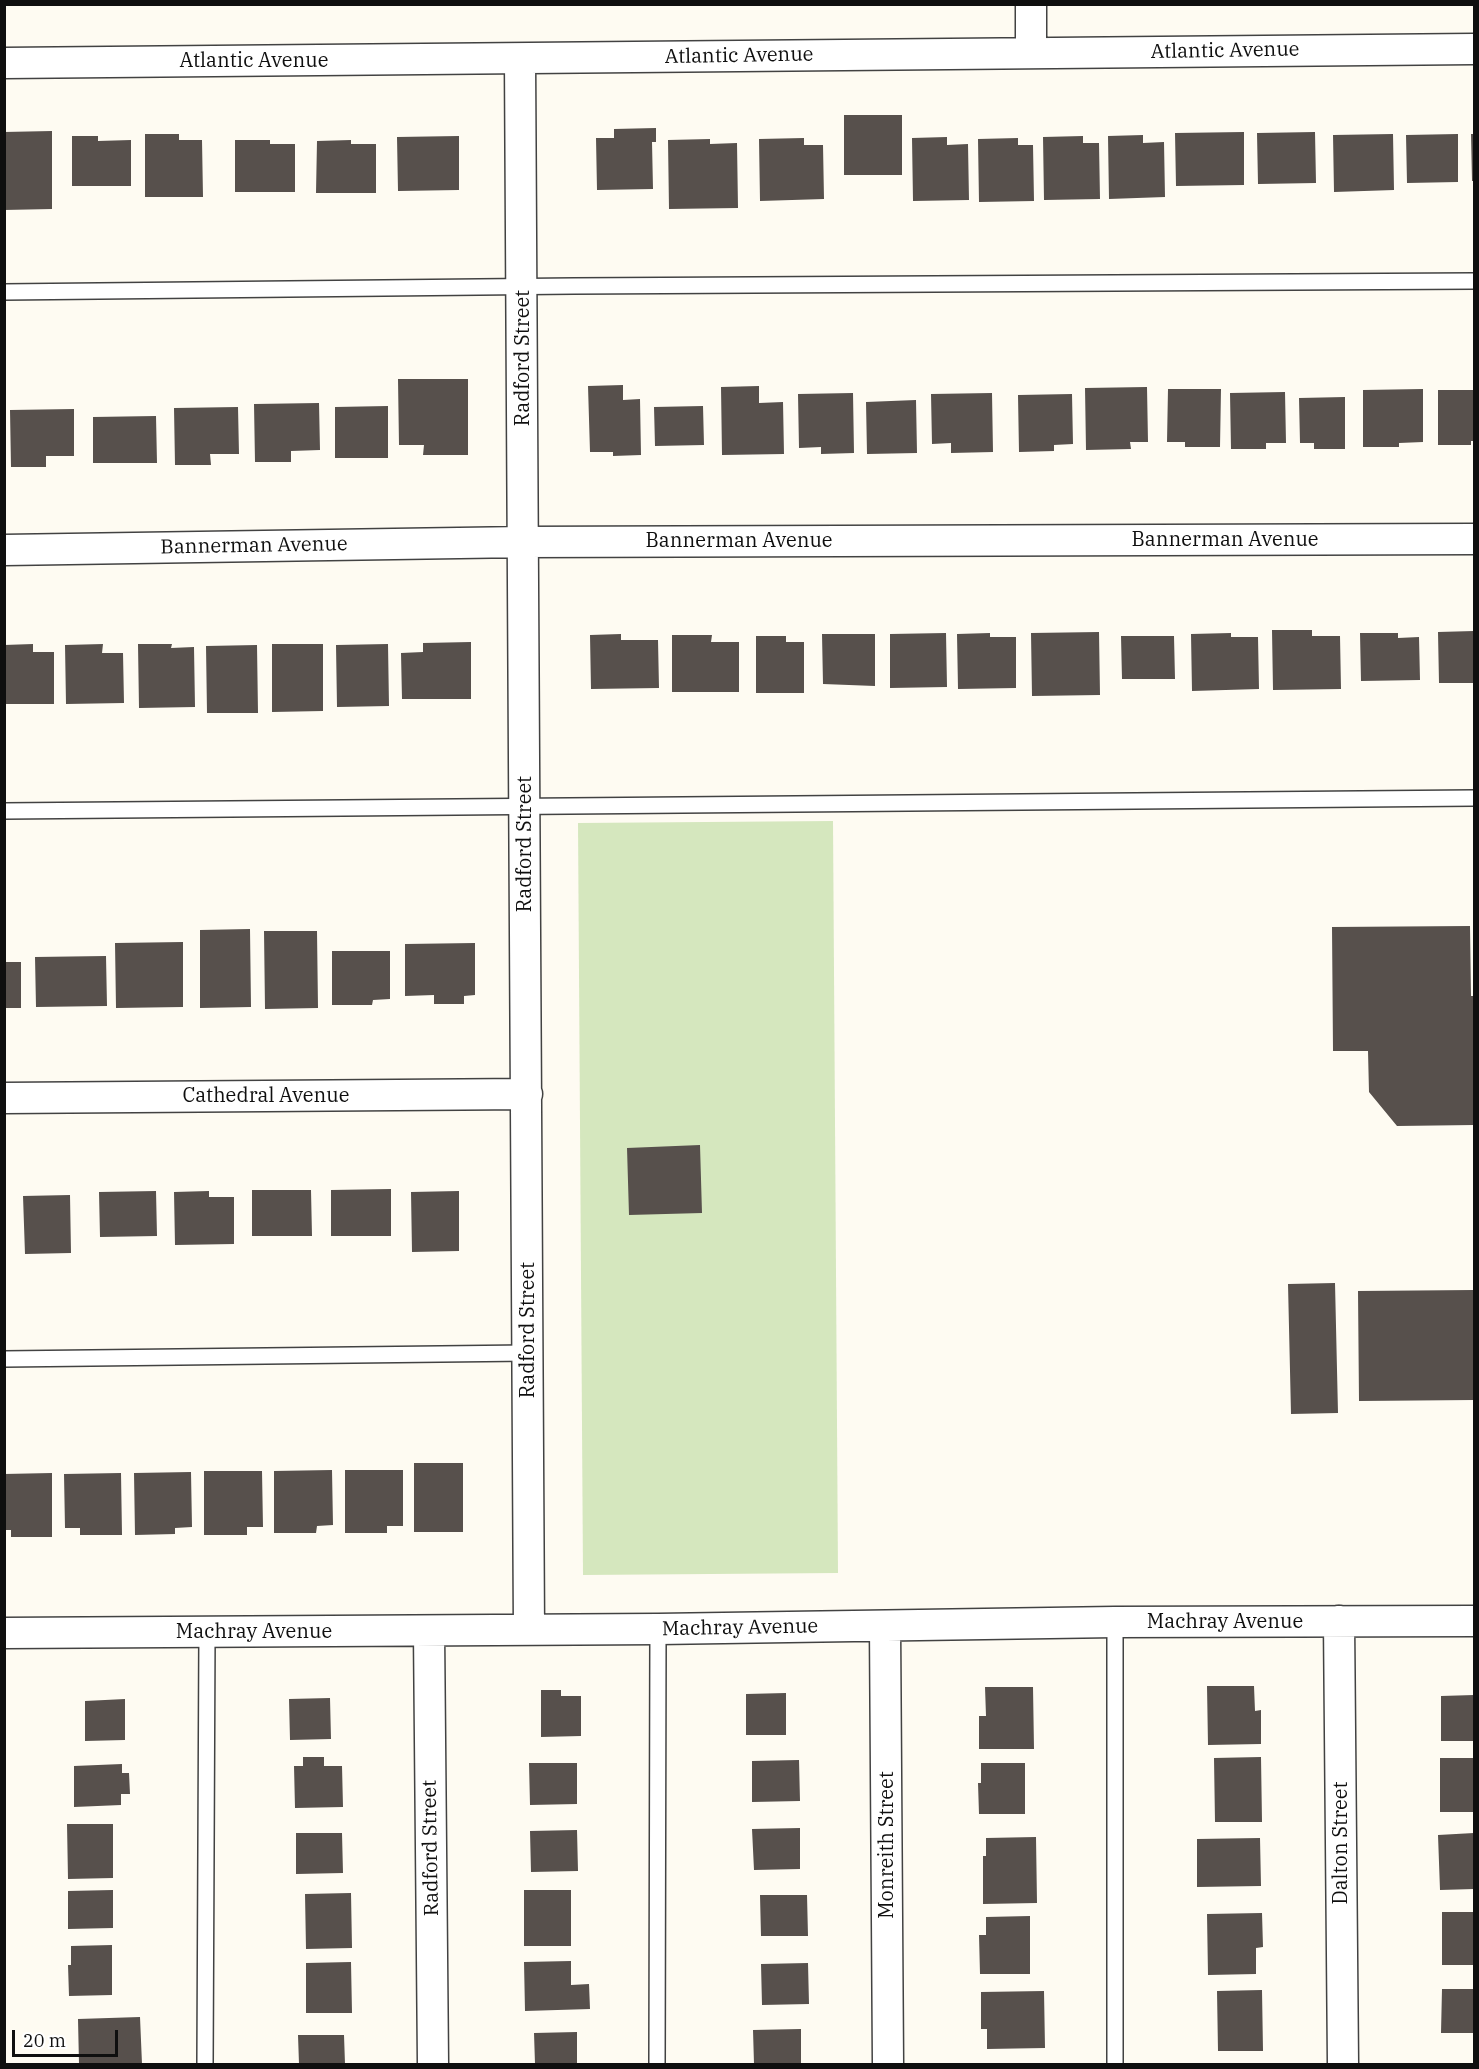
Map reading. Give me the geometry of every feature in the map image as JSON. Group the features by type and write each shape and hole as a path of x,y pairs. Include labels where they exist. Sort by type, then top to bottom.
{"street":[{"path":"1030,53 1031,4"},
{"name":"Atlantic Avenue","path":"4,63 1474,49"},
{"name":"Radford Street","path":"520,59 529,1630"},
{"name":"Bannerman Avenue","path":"4,550 524,542 1474,539"},
{"name":"Cathedral Avenue","path":"4,1098 527,1094"},
{"name":"Machray Avenue","path":"4,1633 658,1629 1115,1622 1474,1621"},
{"name":"Dalton Street","path":"1340,1622 1343,2064"},
{"name":"Monreith Street","path":"885,1626 888,2064"},
{"name":"Radford Street","path":"429,1631 433,2064"}],"lane":[{"path":"4,292 523,286 1474,281"},
{"path":"4,811 1474,798"},
{"path":"4,1359 528,1353"},
{"path":"1115,1622 1115,2064"},
{"path":"657,2064 658,1629"},
{"path":"205,2064 207,1632"}],"green space":[{"path":"833,821 838,1573 583,1575 578,823"}],"building":[{"path":"844,115 902,115 902,175 844,175"},
{"path":"656,128 656,142 652,142 653,189 597,190 596,138 614,138 614,129"},
{"path":"52,131 52,209 4,210 4,132"},
{"path":"1244,132 1244,185 1176,186 1175,133"},
{"path":"1315,132 1316,183 1258,184 1257,133"},
{"path":"145,134 179,134 179,140 202,140 203,197 145,197"},
{"path":"1393,134 1394,190 1334,192 1333,135"},
{"path":"1458,134 1458,182 1407,183 1406,135"},
{"path":"1471,134 1474,134 1474,181 1472,181"},
{"path":"1143,135 1143,143 1164,142 1165,197 1109,199 1108,136"},
{"path":"72,136 98,136 98,141 131,140 131,186 72,186"},
{"path":"459,136 459,190 398,191 397,137"},
{"path":"1083,136 1083,143 1099,143 1100,199 1044,200 1043,137"},
{"path":"947,137 947,145 968,144 969,200 913,201 912,138"},
{"path":"804,138 804,145 823,145 824,199 760,201 759,139"},
{"path":"1018,138 1018,145 1033,145 1034,201 979,202 978,139"},
{"path":"710,139 710,144 737,143 738,208 669,209 668,140"},
{"path":"235,140 270,140 270,144 295,144 295,192 235,192"},
{"path":"351,140 351,144 376,144 376,193 316,193 317,141"},
{"path":"398,379 468,379 468,455 423,455 424,445 399,445"},
{"path":"623,385 623,400 640,399 641,455 613,456 613,452 590,452 588,386"},
{"path":"759,386 759,403 783,402 784,454 722,455 721,387"},
{"path":"1147,387 1148,442 1130,442 1131,449 1086,450 1085,388"},
{"path":"1168,389 1221,389 1220,447 1185,447 1185,442 1167,442"},
{"path":"1423,389 1423,442 1399,443 1399,447 1363,447 1363,390"},
{"path":"1438,390 1474,390 1474,441 1471,441 1471,445 1438,445"},
{"path":"1285,392 1286,443 1266,443 1266,449 1231,449 1230,393"},
{"path":"853,393 854,453 821,454 821,447 799,448 798,394"},
{"path":"992,393 993,452 951,453 951,443 932,444 931,394"},
{"path":"1072,394 1073,444 1054,445 1054,451 1019,452 1018,395"},
{"path":"1345,397 1345,449 1314,449 1314,443 1300,443 1299,398"},
{"path":"916,400 917,453 867,454 866,402"},
{"path":"319,403 320,450 291,451 291,462 255,462 254,404"},
{"path":"388,406 388,458 335,458 335,407"},
{"path":"703,406 704,445 655,446 654,407"},
{"path":"238,407 239,454 210,454 211,465 175,465 174,408"},
{"path":"74,409 74,456 46,456 46,467 11,467 10,410"},
{"path":"156,416 157,463 93,463 93,417"},
{"path":"1272,630 1312,630 1312,636 1340,636 1341,689 1273,690"},
{"path":"1474,631 1474,683 1439,683 1438,632"},
{"path":"1099,632 1100,695 1032,696 1031,633"},
{"path":"946,633 947,687 890,688 890,634"},
{"path":"990,633 990,637 1016,637 1016,688 958,689 957,634"},
{"path":"1231,633 1231,637 1258,637 1259,689 1192,691 1191,634"},
{"path":"1360,633 1398,633 1398,638 1419,637 1420,680 1361,681"},
{"path":"621,634 621,640 658,640 659,688 591,689 590,635"},
{"path":"822,634 875,634 875,686 823,684"},
{"path":"672,635 712,635 711,642 739,642 739,692 672,692"},
{"path":"756,636 786,636 786,642 804,642 804,693 756,693"},
{"path":"1121,636 1174,636 1175,679 1122,679"},
{"path":"471,642 471,699 402,699 401,653 423,652 423,643"},
{"path":"33,644 33,652 54,652 54,704 4,704 4,645"},
{"path":"103,644 102,653 123,653 124,703 66,704 65,645"},
{"path":"138,644 172,644 171,648 194,647 195,707 139,708"},
{"path":"272,644 323,644 323,711 272,712"},
{"path":"388,644 389,706 337,707 336,645"},
{"path":"257,645 258,713 207,713 206,646"},
{"path":"1470,926 1471,996 1474,996 1474,1125 1397,1126 1369,1092 1368,1051 1333,1051 1332,927"},
{"path":"250,929 251,1007 200,1008 200,930"},
{"path":"264,931 317,931 318,1008 265,1009"},
{"path":"183,942 183,1007 116,1008 115,943"},
{"path":"475,943 475,995 464,996 464,1004 434,1004 434,995 405,996 405,944"},
{"path":"332,951 390,951 390,999 373,1000 372,1005 332,1005"},
{"path":"106,956 107,1006 36,1007 35,957"},
{"path":"4,962 21,962 21,1008 4,1008"},
{"path":"700,1145 702,1213 629,1215 627,1148"},
{"path":"391,1189 391,1236 331,1236 331,1190"},
{"path":"252,1190 311,1190 312,1236 252,1236"},
{"path":"156,1191 157,1236 100,1237 99,1192"},
{"path":"209,1191 209,1197 234,1197 234,1244 175,1245 174,1192"},
{"path":"459,1191 459,1251 412,1252 411,1192"},
{"path":"70,1195 71,1253 25,1254 23,1196"},
{"path":"1335,1283 1338,1413 1291,1414 1288,1284"},
{"path":"1474,1290 1474,1400 1359,1401 1358,1291"},
{"path":"414,1463 463,1463 463,1532 414,1532"},
{"path":"332,1470 333,1525 317,1526 316,1533 274,1533 274,1471"},
{"path":"345,1470 403,1470 403,1526 387,1526 387,1533 345,1533"},
{"path":"204,1471 262,1471 263,1527 247,1527 247,1535 204,1535"},
{"path":"191,1472 192,1527 175,1528 175,1534 135,1535 134,1473"},
{"path":"52,1473 52,1537 11,1537 11,1530 4,1530 4,1474"},
{"path":"121,1473 122,1535 80,1535 80,1528 65,1528 64,1474"},
{"path":"1207,1686 1254,1686 1255,1711 1261,1710 1261,1744 1208,1745"},
{"path":"985,1687 1033,1687 1034,1749 979,1749 979,1716 986,1716"},
{"path":"541,1690 561,1690 561,1696 581,1696 581,1736 541,1737"},
{"path":"786,1693 786,1735 746,1735 746,1694"},
{"path":"1474,1695 1474,1741 1441,1741 1441,1696"},
{"path":"330,1698 331,1739 290,1740 289,1699"},
{"path":"125,1699 125,1740 85,1741 85,1701"},
{"path":"303,1757 324,1757 324,1766 342,1766 343,1807 295,1808 294,1766 303,1766"},
{"path":"1261,1757 1262,1822 1215,1822 1214,1758"},
{"path":"1440,1758 1474,1758 1474,1812 1440,1812"},
{"path":"799,1760 800,1801 752,1802 752,1761"},
{"path":"529,1763 577,1763 577,1804 530,1805"},
{"path":"981,1763 1025,1763 1025,1814 979,1814 978,1783 981,1783"},
{"path":"122,1764 122,1773 129,1773 130,1794 121,1794 121,1805 74,1807 74,1766"},
{"path":"67,1824 113,1824 113,1878 68,1879"},
{"path":"800,1828 800,1869 754,1870 752,1829"},
{"path":"577,1830 578,1871 531,1872 530,1831"},
{"path":"296,1833 342,1833 343,1873 296,1874"},
{"path":"1474,1833 1474,1889 1440,1890 1438,1835"},
{"path":"1036,1837 1037,1903 983,1904 983,1856 986,1856 986,1838"},
{"path":"1260,1838 1261,1886 1197,1887 1197,1839"},
{"path":"113,1890 113,1928 68,1929 68,1891"},
{"path":"524,1890 571,1890 571,1946 524,1946"},
{"path":"351,1893 352,1948 306,1949 305,1894"},
{"path":"760,1895 807,1895 808,1936 761,1936"},
{"path":"1442,1912 1474,1912 1474,1965 1442,1965"},
{"path":"1262,1913 1263,1947 1256,1948 1256,1974 1208,1975 1207,1914"},
{"path":"1030,1916 1030,1974 980,1974 979,1935 986,1935 986,1917"},
{"path":"112,1945 112,1995 69,1996 68,1965 71,1965 71,1946"},
{"path":"571,1961 571,1985 589,1984 590,2009 525,2011 524,1962"},
{"path":"351,1962 352,2013 306,2013 306,1963"},
{"path":"808,1963 809,2004 762,2005 761,1964"},
{"path":"1442,1989 1474,1989 1474,2033 1441,2033"},
{"path":"1262,1990 1263,2051 1218,2051 1217,1991"},
{"path":"1044,1991 1045,2048 987,2049 987,2029 981,2029 981,1992"},
{"path":"140,2017 142,2064 79,2064 78,2019"},
{"path":"801,2029 801,2064 754,2064 753,2030"},
{"path":"577,2032 577,2064 535,2064 534,2033"},
{"path":"298,2035 344,2035 345,2064 299,2064"}]}
